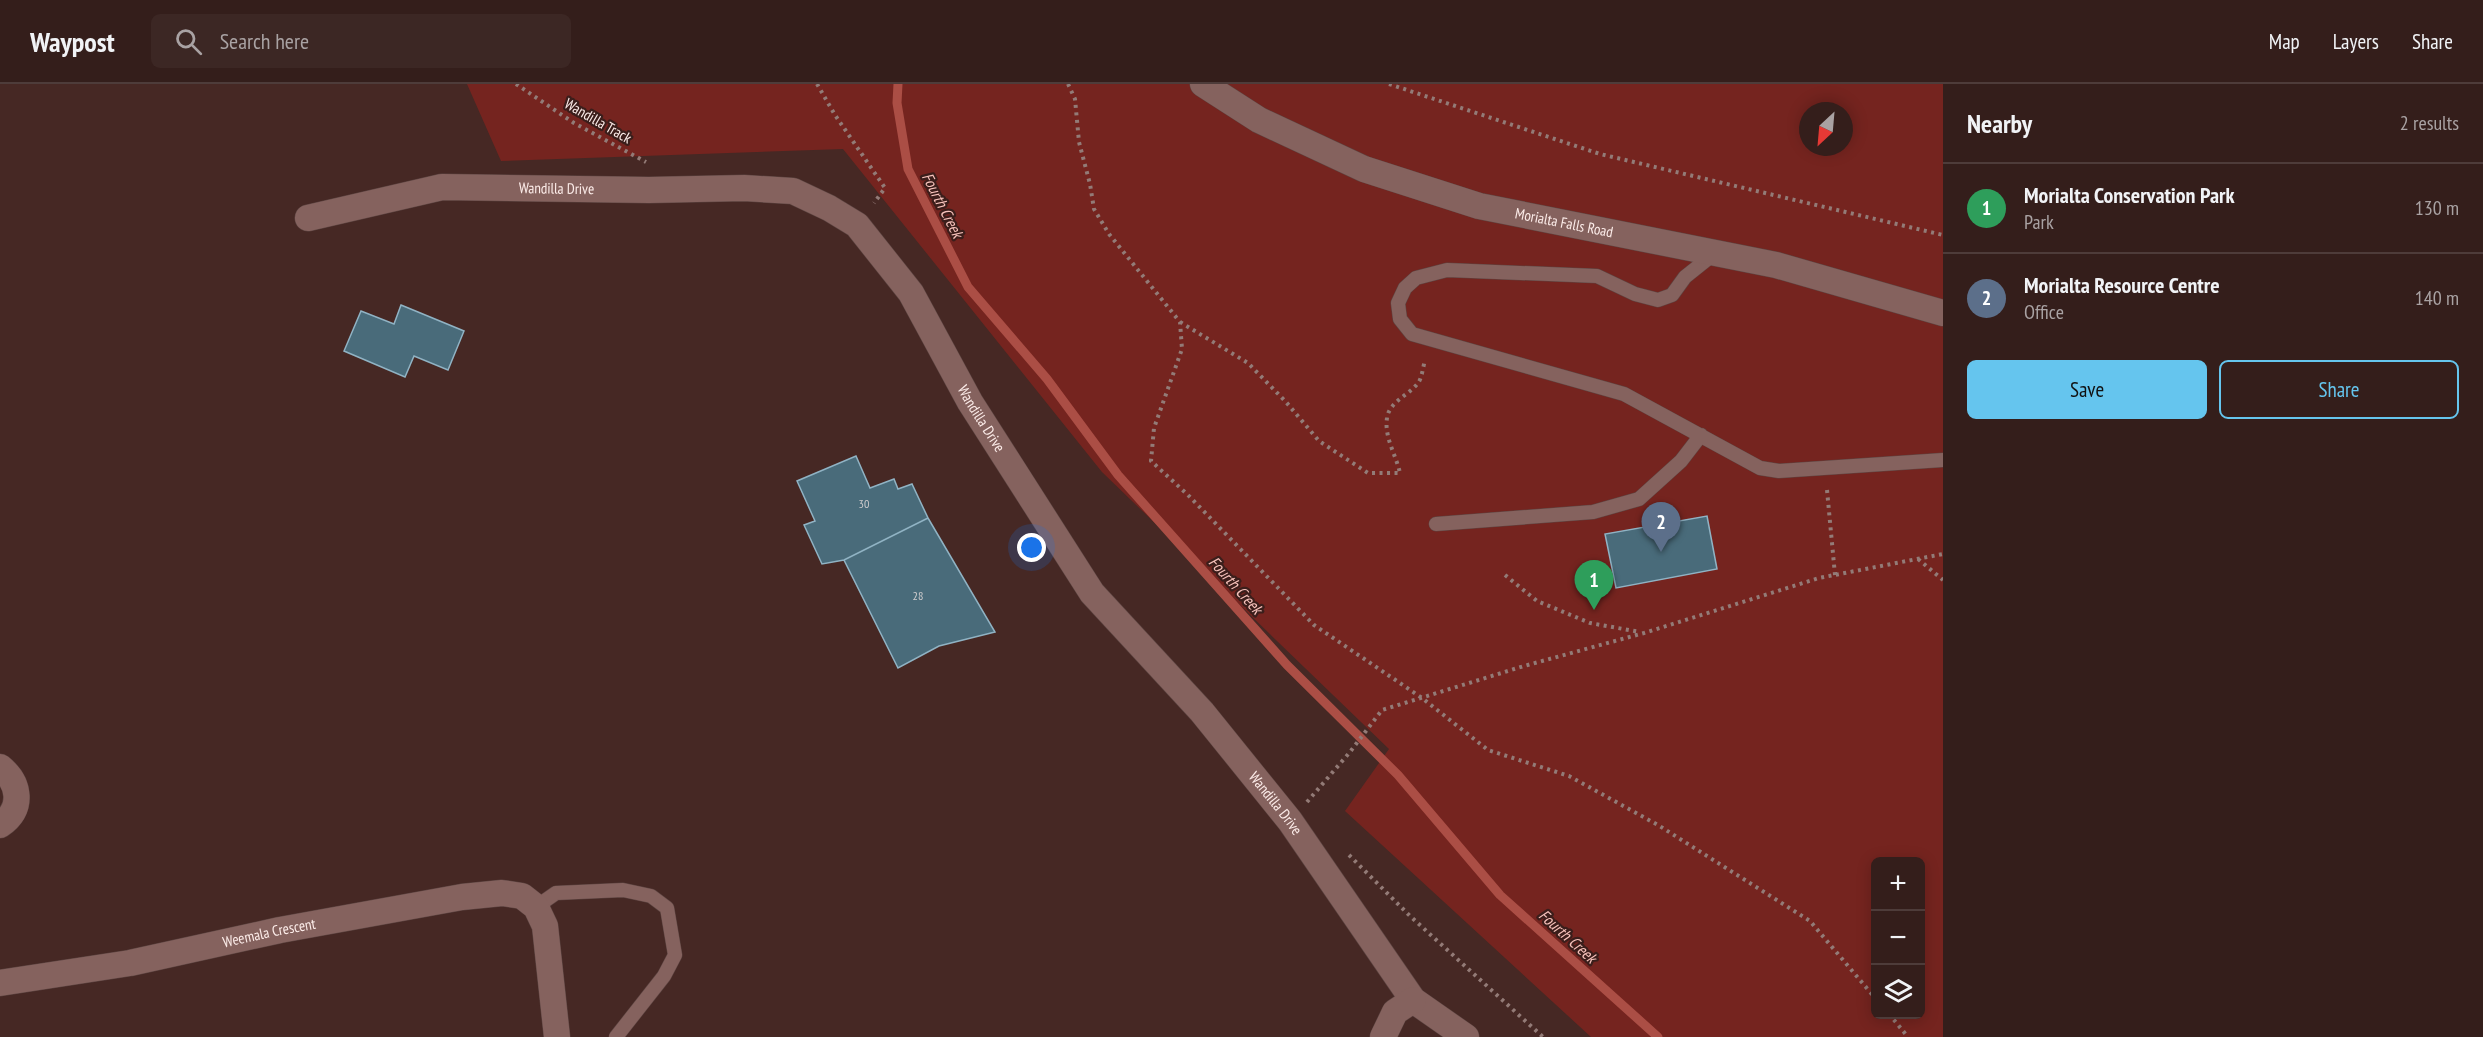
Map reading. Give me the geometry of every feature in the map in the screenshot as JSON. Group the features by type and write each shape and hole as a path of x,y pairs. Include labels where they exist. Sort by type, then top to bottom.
{"street":[{"name":"Morialta Falls Road","path":"1203,84 1259,120 1364,170 1479,206 1776,265 1943,313"},
{"name":"Wandilla Drive","path":"308,218 442,187 648,190 744,188 793,191 829,208 857,225 911,293 970,402 1092,593 1202,712 1290,821 1413,999 1466,1037"},
{"path":"0,767 11,776 16,790 15,809 0,825"},
{"name":"Weemala Crescent","path":"0,983 130,963 280,930 462,897 502,893 522,896 536,907"},
{"path":"536,907 545,926 557,1037"},
{"path":"1383,1037 1395,1012 1413,999"}],"lane":[{"path":"1715,253 1685,277 1672,295 1658,300 1635,294 1597,276 1447,270 1416,278 1404,288 1398,303 1400,319 1412,334 1624,394 1760,468 1779,471 1943,460"},
{"path":"1436,524 1593,512 1639,499 1681,461 1701,435"},
{"path":"536,907 556,893 623,890 651,897 667,908 675,955 664,976 616,1037"}],"path":[{"name":"Wandilla Track","path":"516,84 574,123 647,162 648,190"},
{"path":"817,84 835,115 885,188 857,225"},
{"path":"1068,84 1075,99 1079,142 1094,209 1110,234 1180,322 1248,363 1286,402 1319,441 1368,473 1400,473 1388,440 1386,416 1400,398 1419,382"},
{"path":"1389,84 1600,154 1943,235"},
{"path":"1180,322 1182,349 1154,428 1151,461 1188,495 1314,625 1422,698 1488,750 1569,776 1658,825 1810,921 1871,994"},
{"path":"1829,514 1835,574"},
{"path":"1290,821 1350,752 1382,710 1835,574 1943,554"},
{"path":"1918,559 1943,580"},
{"path":"1505,575 1537,601 1579,619 1644,633"},
{"path":"1344,850 1410,916 1543,1037"},
{"path":"1893,1019 1908,1037"}],"shaded area":[{"path":"467,84 1943,84 1943,1037 1591,1037 1345,811 1389,749 1102,472 843,149 501,161"}],"building":[{"path":"401,305 464,331 448,370 414,356 405,377 344,351 361,311 394,324"},
{"path":"856,456 870,488 894,479 898,489 912,484 928,518 844,560 822,564 804,525 815,521 797,481"},
{"path":"1707,516 1717,569 1616,588 1605,534"},
{"path":"928,518 995,632 939,646 898,668 844,560"}],"waterway":[{"name":"Fourth Creek","path":"898,84 897,103 908,169 968,287 1047,379 1118,475 1287,665 1398,775 1500,895 1658,1037"}],"place":[{"name":"Morialta Resource Centre","path":"1661,552"},
{"name":"Morialta Conservation Park","path":"1594,610"}]}
